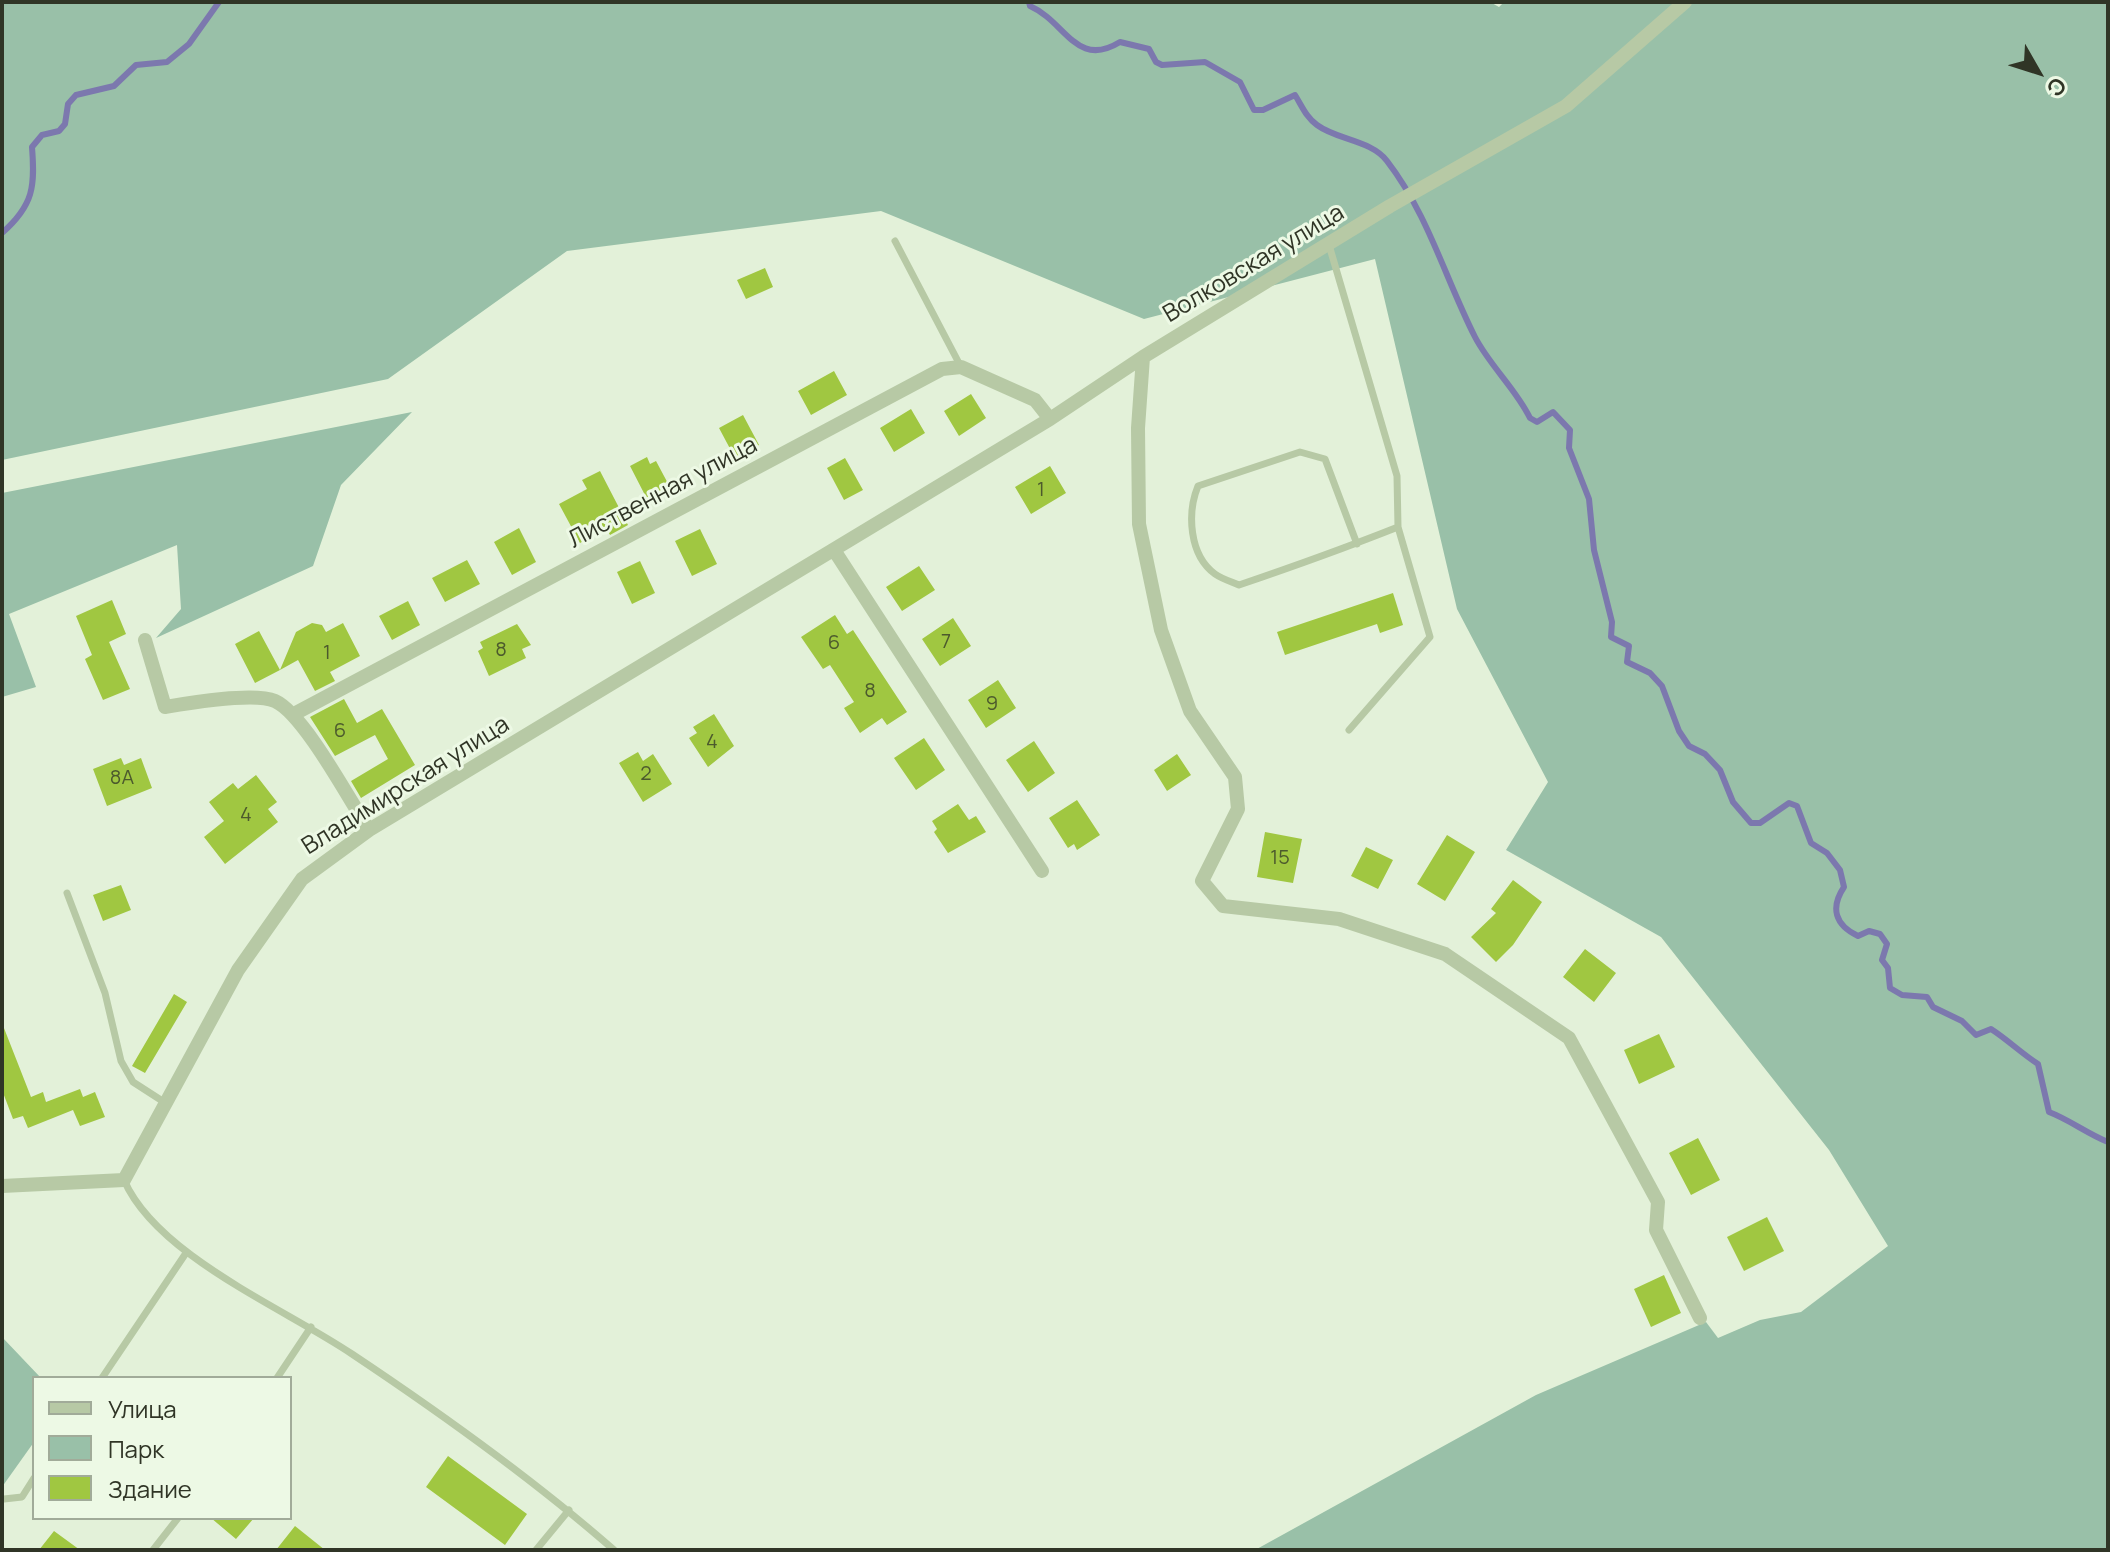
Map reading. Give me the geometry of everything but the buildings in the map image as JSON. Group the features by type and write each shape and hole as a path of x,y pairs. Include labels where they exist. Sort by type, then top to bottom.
{"street":[{"name":"Волковская улица","path":"834,550 1399,201 1566,106 1685,2"},
{"path":"1143,357 1138,428 1139,524 1161,630 1190,711 1235,777 1238,809 1202,881 1223,906 1339,919 1445,954 1569,1038 1658,1202 1656,1230 1700,1318"},
{"path":"961,367 1035,400 1050,419"},
{"name":"Лиственная улица","path":"294,714 942,369 961,367"},
{"path":"834,550 1042,871"},
{"name":"Владимирская улица","path":"124,1180 238,970 302,879 369,830 834,550"},
{"path":"145,640 165,707 211,699 273,700 294,714 369,830"},
{"path":"2,1186 124,1180"}],"lane":[{"path":"895,241 961,367"},
{"path":"1329,245 1397,476 1398,527 1430,637 1349,730"},
{"path":"1357,544 1325,459 1300,452 1198,486 1189,508 1197,548 1214,574 1239,585 1357,544 1398,527"},
{"path":"67,893 105,993 121,1061 133,1082 164,1102"},
{"path":"124,1180 134,1204 186,1253 311,1327 569,1510 614,1550"},
{"path":"103,1376 186,1253"},
{"path":"278,1376 311,1327"},
{"path":"4,1499 22,1497 32,1481"},
{"path":"536,1550 569,1510"},
{"path":"156,1549 177,1520"}],"green space":[{"path":"2,2 1490,2 1499,7 1504,2 2108,2 2108,1550 1255,1550 1536,1395 1706,1322 1718,1338 1760,1320 1801,1312 1888,1246 1829,1150 1661,937 1506,850 1548,782 1457,609 1375,259 1144,319 881,211 567,251 388,379 2,460"},
{"path":"412,412 341,485 313,566 156,638 181,609 177,545 9,614 36,687 2,697 2,493"},
{"path":"2,1337 39,1376 32,1376 32,1445 2,1487"}],"waterway":[{"path":"2,233 21,213 30,194 32,147 42,135 59,131 65,124 68,104 76,95 114,86 136,65 167,62 189,44 219,2"},
{"path":"1029,2 1030,6 1082,47 1105,49 1120,42 1149,49 1156,62 1162,65 1205,62 1240,82 1254,110 1263,110 1295,95 1317,125 1363,144 1387,161 1414,203 1464,315 1488,358 1530,418 1537,422 1553,412 1570,430 1569,448 1589,499 1594,550 1612,622 1611,637 1629,646 1627,662 1650,673 1662,686 1679,731 1689,746 1705,754 1720,770 1733,802 1751,823 1760,823 1789,803 1797,806 1811,843 1827,853 1840,870 1844,887 1836,909 1840,921 1858,936 1869,931 1880,934 1887,944 1882,960 1888,968 1890,988 1902,995 1927,997 1933,1007 1962,1021 1976,1035 1991,1029 1997,1033 2038,1064 2049,1112 2108,1142"}]}
